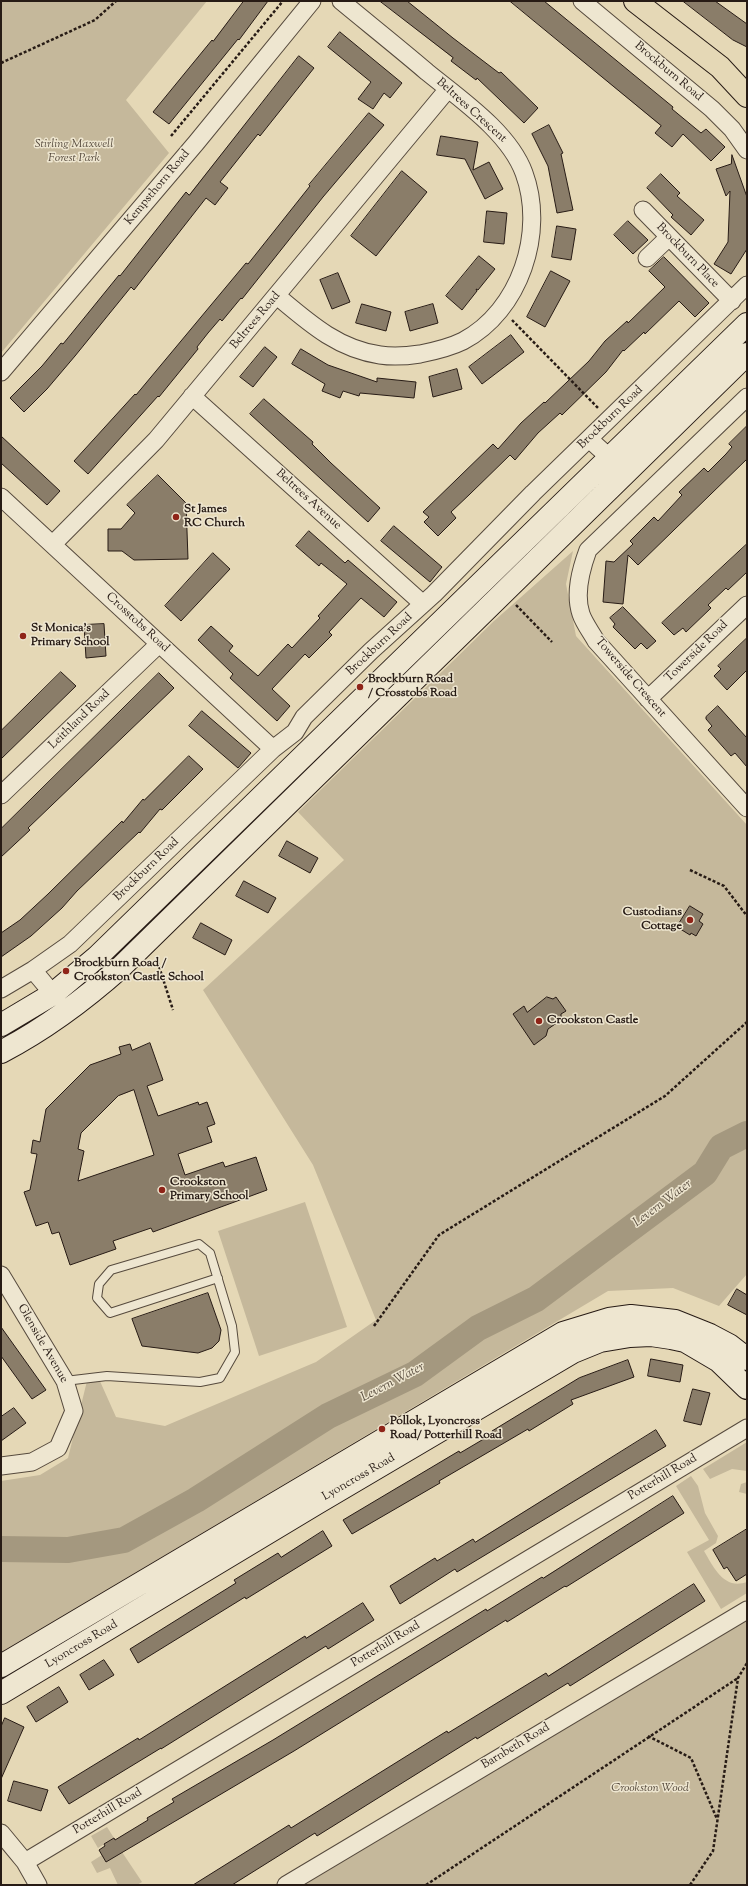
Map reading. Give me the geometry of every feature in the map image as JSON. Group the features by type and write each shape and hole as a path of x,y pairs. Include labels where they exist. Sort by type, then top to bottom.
{"main road":[{"path":"635,1 720,67 747,96"},
{"path":"720,67 747,77"}],"street":[{"name":"Kempsthorn Road","path":"1,372 183,158 312,1"},
{"name":"Beltrees Crescent","path":"277,296 318,330 337,342 356,350 382,356 411,356 437,351 464,340 486,324 506,302 521,273 529,250 532,228 530,201 524,172 505,142 491,126 448,89 341,1"},
{"name":"Brockburn Road","path":"582,1 712,109 732,129 747,150"},
{"name":"Beltrees Road","path":"52,544 156,440 448,89"},
{"name":"Brockburn Place","path":"642,210 732,301"},
{"path":"647,258 670,237"},
{"name":"Brockburn Road","path":"1,989 33,970 70,944 273,749 295,732 304,717 371,651 423,604 532,493 747,285"},
{"name":"Brockburn Road","path":"1,1025 53,994 97,958 747,324"},
{"path":"1,1052 22,1041 66,1013 121,967 747,354"},
{"name":"Beltrees Avenue","path":"192,396 423,604"},
{"name":"Towerside Crescent","path":"747,397 588,550 580,570 578,595 581,614 596,641 747,808"},
{"path":"589,439 610,458"},
{"name":"Crosstobs Road","path":"1,497 273,749"},
{"name":"Towerside Road","path":"648,699 747,605"},
{"name":"Leithland Road","path":"1,795 159,644"},
{"path":"367,694 382,710"},
{"path":"33,970 53,994 66,1013"},
{"name":"Glenside Avenue","path":"1,1275 65,1381 74,1411 58,1448 32,1462 1,1466"},
{"name":"Lyoncross Road","path":"1,1693 563,1333 609,1319 632,1316 675,1321 710,1335 729,1345 747,1359"},
{"name":"Lyoncross Road","path":"1,1666 573,1352 600,1341 651,1335 685,1341 719,1361 747,1388"},
{"name":"Potterhill Road","path":"24,1862 747,1428"},
{"name":"Barnbeth Road","path":"286,1885 747,1610"},
{"path":"1,1833 24,1862 38,1885"}],"lane":[{"path":"65,1381 107,1376 200,1382 220,1378 235,1352 232,1326 218,1278 210,1253 199,1244 111,1270 99,1284 96,1298 110,1313 218,1278"}],"path":[{"path":"1,63 95,20 116,1"},
{"path":"171,136 283,1"},
{"path":"500,308 610,419"},
{"path":"512,601 552,642"},
{"path":"690,870 724,886 747,916"},
{"path":"154,950 173,1010"},
{"path":"374,1326 439,1235 665,1096 747,1022"},
{"path":"690,1885 713,1851 738,1678 747,1663"},
{"path":"426,1885 648,1736 738,1678"},
{"path":"648,1736 691,1758 718,1819"}],"green space":[{"name":"Stirling Maxwell Forest Park","path":"1,1 207,1 126,100 169,153 1,353"},
{"path":"573,551 566,584 576,636 747,825 747,1274 719,1306 673,1288 608,1291 1,1653 1,1481 40,1475 68,1458 87,1381 99,1379 116,1417 165,1426 316,1362 376,1320 313,1165 203,990 344,860 298,812 494,621"},
{"path":"47,1008 51,1011 1,1043 1,1036"},
{"path":"305,1202 347,1327 259,1356 218,1231"},
{"path":"747,1442 747,1471 732,1469 710,1479 703,1469"},
{"path":"691,1476 698,1486 705,1513 718,1536 716,1543 704,1551 716,1570 726,1580 739,1584 747,1582 747,1593 721,1609 687,1552 709,1540 676,1486"},
{"path":"747,1482 747,1494 739,1492 741,1484"},
{"name":"Crookston Wood","path":"747,1620 747,1885 298,1885"},
{"path":"107,1827 114,1838 98,1848 91,1836"},
{"path":"122,1852 142,1882 137,1885 118,1885 110,1868 97,1873 91,1862 102,1855"}],"building":[{"path":"244,1 268,1 239,40 238,39 169,124 153,112 212,40 213,41"},
{"path":"380,1 407,1 499,73 501,72 538,108 524,123 477,78 476,80 451,61 453,58"},
{"path":"510,1 544,1 673,107 672,109 701,133 706,129 725,147 711,161 683,134 672,147 655,133 661,126"},
{"path":"683,1 715,1 747,24 747,47 733,40"},
{"path":"340,32 402,83 390,98 384,93 373,109 358,99 371,82 328,47"},
{"path":"299,56 314,68 260,136 258,134 220,182 228,188 215,205 206,198 134,290 131,287 47,389 24,412 10,398 42,366 61,343 63,344 119,275 120,276 186,192 189,195"},
{"path":"369,113 384,125 323,197 242,299 241,298 222,321 220,319 208,333 197,347 198,349 159,397 158,396 88,474 74,461 135,394 136,395 246,263 248,264 310,186 309,185"},
{"path":"549,125 563,153 561,154 573,210 557,213 548,166 532,134"},
{"path":"441,136 478,142 473,170 489,162 503,189 485,199 465,159 437,155"},
{"path":"732,155 747,197 747,249 731,274 714,264 728,242 730,191 726,196 716,169 731,164"},
{"path":"402,171 427,192 376,256 351,236"},
{"path":"661,174 680,193 677,196 704,220 691,235 671,217 673,215 647,188"},
{"path":"487,211 507,213 504,244 484,242"},
{"path":"628,221 648,240 633,254 614,235"},
{"path":"557,226 576,229 571,260 552,257"},
{"path":"479,256 495,269 478,290 476,289 477,291 462,310 446,296"},
{"path":"664,257 709,303 695,317 679,301 645,334 644,332 624,351 623,350 606,372 562,415 560,413 538,433 515,460 510,455 451,512 456,518 438,536 424,522 429,517 423,512 493,444 498,449 521,423 544,402 545,403 589,361 605,341 627,321 628,323 665,287 649,271"},
{"path":"551,271 570,281 545,327 527,317"},
{"path":"338,273 350,302 332,309 320,280"},
{"path":"362,304 391,312 386,331 356,323"},
{"path":"433,304 438,323 410,331 405,312"},
{"path":"511,335 524,352 482,384 469,367"},
{"path":"265,347 277,357 253,387 240,377"},
{"path":"301,349 328,365 377,382 377,378 416,382 414,398 360,393 359,396 343,391 340,398 322,391 325,384 292,364"},
{"path":"457,369 462,389 433,397 429,377"},
{"path":"264,399 313,442 312,444 331,463 380,508 368,522 250,414"},
{"path":"747,426 747,459 638,565 628,555 623,604 603,602 606,561 614,562 633,544 630,541 654,517 658,521 682,495 679,492 704,468 708,472 732,447 729,444"},
{"path":"1,436 60,491 47,505 1,463"},
{"name":"St James RC Church","path":"158,475 186,503 188,559 134,560 122,551 108,551 108,529 121,529 135,513 127,505"},
{"path":"394,526 442,567 430,582 381,541"},
{"path":"309,531 345,563 348,560 397,602 384,617 361,598 329,632 332,635 309,658 305,654 272,689 290,706 277,721 230,678 233,674 198,640 211,626 233,646 229,651 258,676 288,644 292,648 320,618 318,616 347,584 321,563 319,566 296,546"},
{"path":"747,544 747,572 728,590 726,588 708,605 711,608 686,632 683,628 674,635 662,623"},
{"path":"213,553 230,569 181,621 165,606"},
{"path":"623,607 656,641 647,649 641,643 635,649 613,627 615,624 610,618"},
{"path":"104,624 106,656 86,658 84,625"},
{"path":"747,638 747,670 727,690 714,676 721,669 718,666"},
{"path":"61,672 76,686 1,759 1,731"},
{"path":"159,673 174,688 28,828 30,830 1,857 1,829"},
{"path":"718,706 747,738 747,767 735,753 731,756 708,730 712,726 706,717"},
{"path":"202,711 251,753 238,768 189,726"},
{"path":"189,756 203,769 162,810 160,809 140,833 139,832 77,891 62,908 31,936 1,957 1,933 20,920 48,894 122,821 123,823 143,799 144,800"},
{"path":"287,841 318,858 310,873 279,856"},
{"path":"244,881 276,898 268,913 236,896"},
{"name":"Custodians Cottage","path":"690,906 703,914 699,921 703,924 696,936 691,933 690,935 677,927"},
{"path":"201,923 232,940 225,955 193,938"},
{"name":"Crookston Castle","path":"547,997 553,999 556,997 566,1011 561,1014 561,1020 548,1029 546,1036 534,1045 513,1014 524,1006 527,1012"},
{"path":"150,1043 163,1080 147,1086 158,1116 198,1102 199,1105 207,1102 215,1124 207,1127 212,1142 178,1154 185,1175 223,1162 225,1167 256,1157 267,1190 153,1232 151,1228 113,1241 116,1249 70,1265 59,1232 52,1234 48,1222 36,1226 24,1192 30,1190 37,1154 31,1153 33,1140 40,1142 46,1109 90,1065 121,1054 119,1047 130,1044 132,1050","holes":["134,1090 154,1155 78,1181 84,1151 78,1149 81,1133 118,1096"]},
{"path":"737,1289 747,1295 747,1315 728,1305"},
{"path":"208,1293 221,1330 219,1341 212,1348 198,1353 142,1346 132,1319"},
{"path":"1,1327 46,1390 32,1399 1,1356"},
{"path":"651,1359 683,1365 680,1382 648,1376"},
{"path":"628,1360 634,1377 571,1400 573,1404 529,1431 528,1429 439,1481 440,1483 352,1534 343,1520 459,1451 460,1453 482,1440 493,1433 492,1431 579,1378"},
{"path":"693,1389 710,1393 701,1425 684,1421"},
{"path":"14,1408 26,1423 1,1441 1,1417"},
{"path":"656,1430 666,1446 457,1572 455,1569 400,1604 390,1586 435,1558 437,1561 473,1539 475,1542"},
{"path":"673,1496 684,1513 566,1587 565,1586 507,1622 506,1620 294,1751 106,1862 99,1850 105,1846 104,1844 114,1838 115,1840 148,1820 147,1818 174,1802 172,1799 273,1740 486,1609 487,1611 542,1577 543,1578"},
{"path":"747,1529 747,1574 736,1581 727,1567 724,1569 713,1550"},
{"path":"323,1531 332,1546 246,1599 245,1597 138,1663 130,1649 236,1583 234,1580 278,1553 281,1557"},
{"path":"694,1584 705,1601 570,1686 568,1683 477,1739 476,1737 317,1836 315,1833 232,1885 193,1885 289,1825 291,1828 447,1731 448,1733 546,1673 548,1676"},
{"path":"363,1603 374,1620 328,1649 326,1646 161,1749 69,1804 58,1787 138,1738 139,1740 305,1636 306,1638"},
{"path":"104,1660 114,1675 89,1690 80,1675"},
{"path":"59,1687 68,1702 36,1722 27,1707"},
{"path":"5,1718 24,1727 1,1779 1,1727"},
{"path":"14,1781 48,1790 41,1811 8,1801"}],"waterway":[{"name":"Levern Water","path":"1,1549 68,1550 124,1540 196,1500 328,1416 415,1374 478,1328 536,1299 705,1173 721,1147 747,1134"}],"place":[{"name":"St James RC Church","path":"176,517"},
{"name":"St Monica's Primary School","path":"23,636"},
{"name":"Brockburn Road / Crosstobs Road","path":"360,687"},
{"name":"Custodians Cottage","path":"690,920"},
{"name":"Brockburn Road / Crookston Castle School","path":"66,971"},
{"name":"Crookston Castle","path":"539,1021"},
{"name":"Crookston Primary School","path":"162,1190"},
{"name":"Pollok, Lyoncross Road/ Potterhill Road","path":"382,1429"}]}
